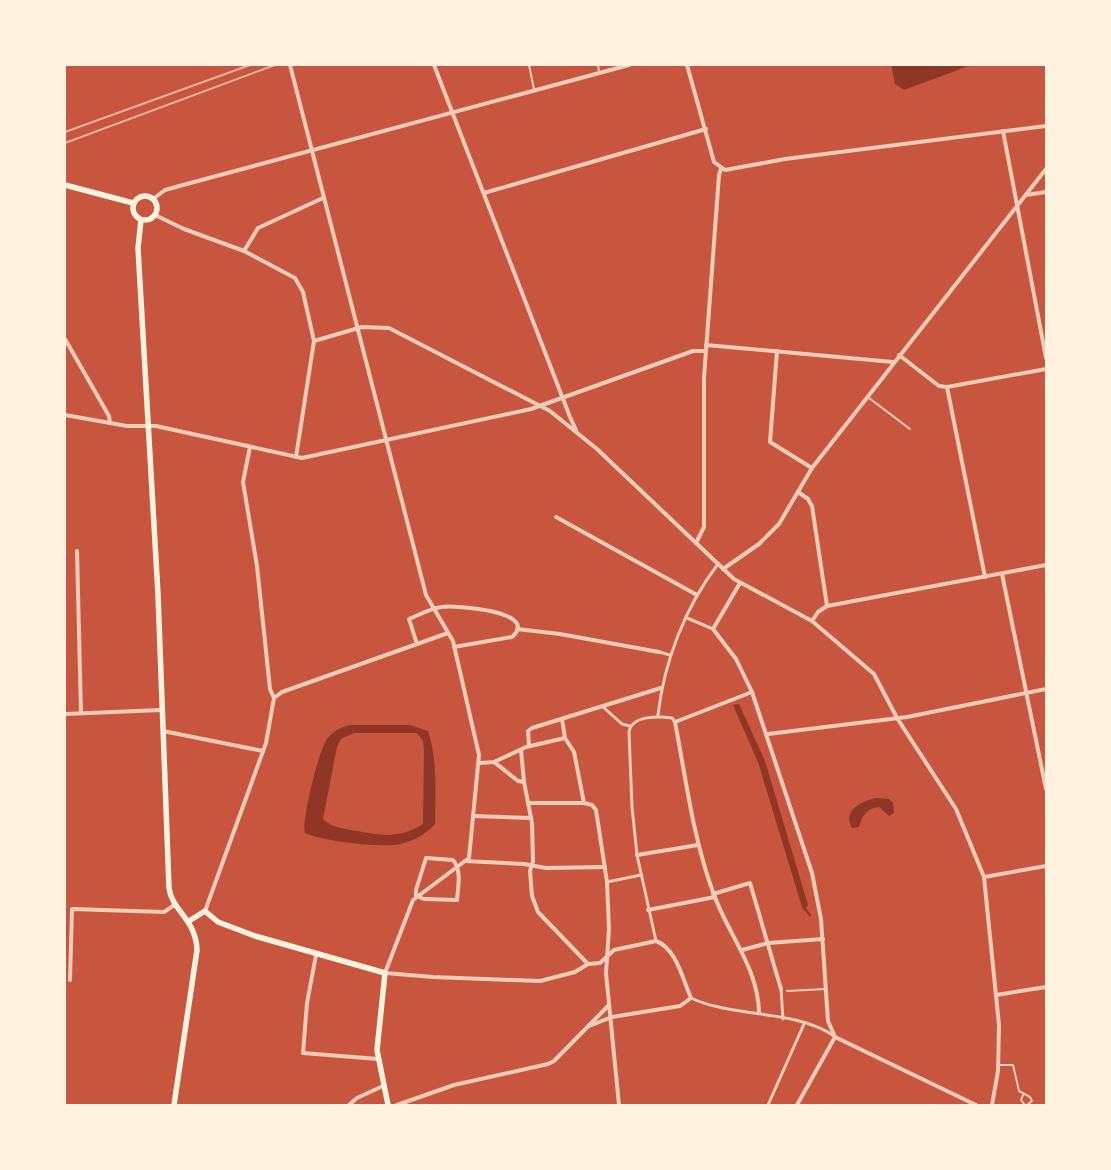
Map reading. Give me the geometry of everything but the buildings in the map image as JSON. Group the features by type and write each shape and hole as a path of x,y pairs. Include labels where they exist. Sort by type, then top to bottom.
{"main road":[{"path":"65,185 133,204"},
{"path":"143,196 153,199 157,208 155,215 148,220 141,220 134,215 133,204 138,197 143,196"},
{"path":"141,220 138,248 158,594 169,888 176,904 190,922 196,936 196,958 174,1105"},
{"path":"190,922 205,911 225,925 316,955 360,964 385,973 377,1042 378,1059 388,1105"}],"street":[{"path":"290,65 356,329 426,595 454,647 480,763 470,854 465,861 416,896"},
{"path":"434,65 562,398 579,434"},
{"path":"153,199 172,188 452,111 629,65"},
{"path":"688,66 714,162 721,169 728,170 785,159 1046,126"},
{"path":"484,193 706,129"},
{"path":"1003,130 1046,358"},
{"path":"696,543 704,527 705,351 721,169"},
{"path":"723,569 769,535 779,524 812,468 893,362 1018,207 1046,169"},
{"path":"1026,195 1046,192"},
{"path":"244,250 258,228 323,198"},
{"path":"155,215 184,229 244,250 300,283 314,341 296,457"},
{"path":"314,341 356,329 376,326 394,330 541,405 579,434 740,584 812,621 870,670 897,718 958,814 984,878 996,995 999,1064 996,1094 992,1105"},
{"path":"65,339 109,416 110,423"},
{"path":"706,345 893,362"},
{"path":"65,415 110,423 148,427 156,426 296,457 310,456 513,414 693,351 705,351"},
{"path":"776,351 770,442 812,468"},
{"path":"899,355 940,386 947,388 1046,369"},
{"path":"947,388 986,577"},
{"path":"205,911 264,751 274,698 270,689 257,566 243,482 250,447"},
{"path":"798,492 808,499 812,506 827,606"},
{"path":"556,517 698,595"},
{"path":"77,551 81,713"},
{"path":"658,715 661,688 670,655 698,595 711,572 718,564"},
{"path":"812,621 818,612 827,606 1046,565"},
{"path":"1002,574 1046,789"},
{"path":"713,629 740,584"},
{"path":"417,644 409,619 442,607 465,607 511,616 516,622 517,630 515,634 508,638 454,647"},
{"path":"687,618 713,629 727,645 752,692 768,734 812,873 823,939 828,1021 835,1037"},
{"path":"517,630 573,636 670,655"},
{"path":"274,698 282,692 448,633"},
{"path":"530,746 527,734 529,729 661,688"},
{"path":"768,734 897,718 1046,689"},
{"path":"675,722 752,692"},
{"path":"602,706 624,725 630,726 658,715 672,718 675,722 698,845 714,896 742,950 758,999 759,1012"},
{"path":"65,714 161,710"},
{"path":"562,719 565,738 574,752 584,803"},
{"path":"630,726 632,807 637,855 656,941"},
{"path":"162,731 264,751"},
{"path":"480,763 494,762 530,746 565,738"},
{"path":"521,750 524,782 531,818 533,861 530,890 538,912 588,964"},
{"path":"494,762 518,781 524,782"},
{"path":"528,803 584,803 592,805 596,810 607,882 609,1005 612,1017 619,1105"},
{"path":"473,816 531,818"},
{"path":"637,855 698,845"},
{"path":"416,896 457,900 457,867 453,860 426,858 416,890 416,896 385,973 524,982 564,975 582,969 588,964 600,963 614,950 656,941 663,944 672,955 691,998 723,1008 759,1012 825,1030 835,1037 976,1105"},
{"path":"465,861 566,869 605,867"},
{"path":"984,878 1046,866"},
{"path":"607,882 641,875"},
{"path":"648,910 714,896 750,883 781,989 784,1019"},
{"path":"70,980 72,909 164,912 176,904"},
{"path":"742,950 768,943 823,939"},
{"path":"316,955 308,1003 303,1053 378,1059"},
{"path":"996,995 1046,987"},
{"path":"589,1026 612,1017 680,1006 691,998"},
{"path":"397,1105 454,1085 548,1064 609,1005"},
{"path":"768,1105 804,1024"},
{"path":"797,1105 835,1037"},
{"path":"349,1105 358,1098 383,1086"}],"lane":[{"path":"529,65 534,89"},
{"path":"598,65 600,72"},
{"path":"867,397 910,429"},
{"path":"787,992 826,989"},
{"path":"999,1064 1013,1065 1019,1091 1023,1096 1030,1097 1032,1101 1026,1105 1021,1100 1023,1096"}],"shaded area":[{"path":"891,65 971,65 904,90 895,84"},
{"path":"739,704 765,761 808,905 806,908 811,915 810,917 802,907 758,762 733,705"},
{"path":"410,725 428,731 435,765 435,824 427,832 405,843 394,845 336,841 305,833 304,826 308,801 315,770 324,745 332,734 347,726","holes":["354,733 417,733 423,741 424,751 423,824 405,832 379,835 339,828 323,819 337,747 341,739"]},
{"path":"876,798 889,799 893,803 894,813 889,816 879,807 871,809 862,819 859,827 852,828 850,816 855,807 865,801"}],"railway":[{"path":"65,132 250,65"},
{"path":"65,143 275,65"}]}
